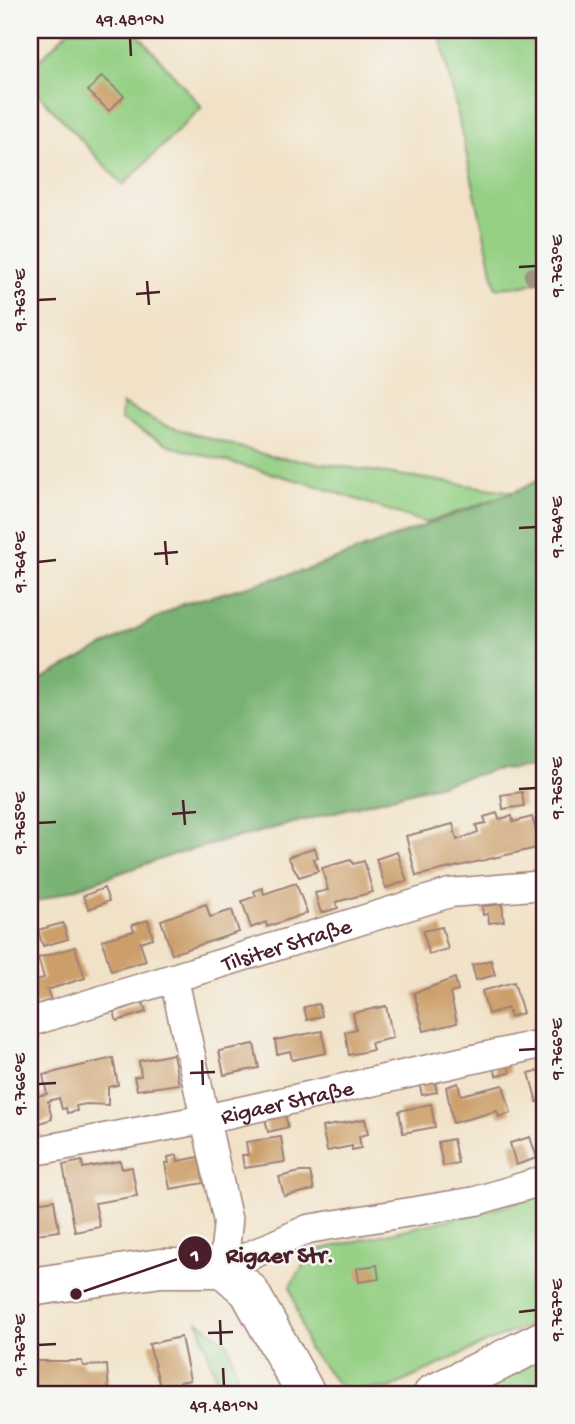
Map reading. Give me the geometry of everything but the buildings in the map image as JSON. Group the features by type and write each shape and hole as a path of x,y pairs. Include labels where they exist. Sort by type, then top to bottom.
{"street":[{"name":"Tilsiter Straße","path":"30,1022 450,893 545,885"},
{"path":"174,979 228,1222 223,1268"},
{"name":"Rigaer Straße","path":"30,1152 205,1119 545,1043"},
{"path":"30,1287 161,1268 223,1268 308,1229 476,1201 545,1180"},
{"path":"223,1268 248,1291 276,1336 306,1394"},
{"path":"433,1394 545,1339"}],"green space":[{"path":"69,30 134,30 202,107 123,185 30,85 30,70"},
{"path":"439,30 545,30 545,279 524,286 496,288"},
{"path":"122,404 164,425 270,456 514,492 426,523 311,484 173,447 121,420"},
{"path":"545,477 545,765 494,770 172,855 30,904 30,685 183,604 309,569 514,492"},
{"path":"545,1193 545,1319 485,1343 390,1388 343,1390 308,1348 290,1286 313,1251 503,1207"},
{"path":"198,1321 228,1343 243,1394 221,1394"},
{"path":"545,1339 545,1394 433,1394"}],"place":[{"name":"Rigaer Str.","path":"76,1294"}]}
